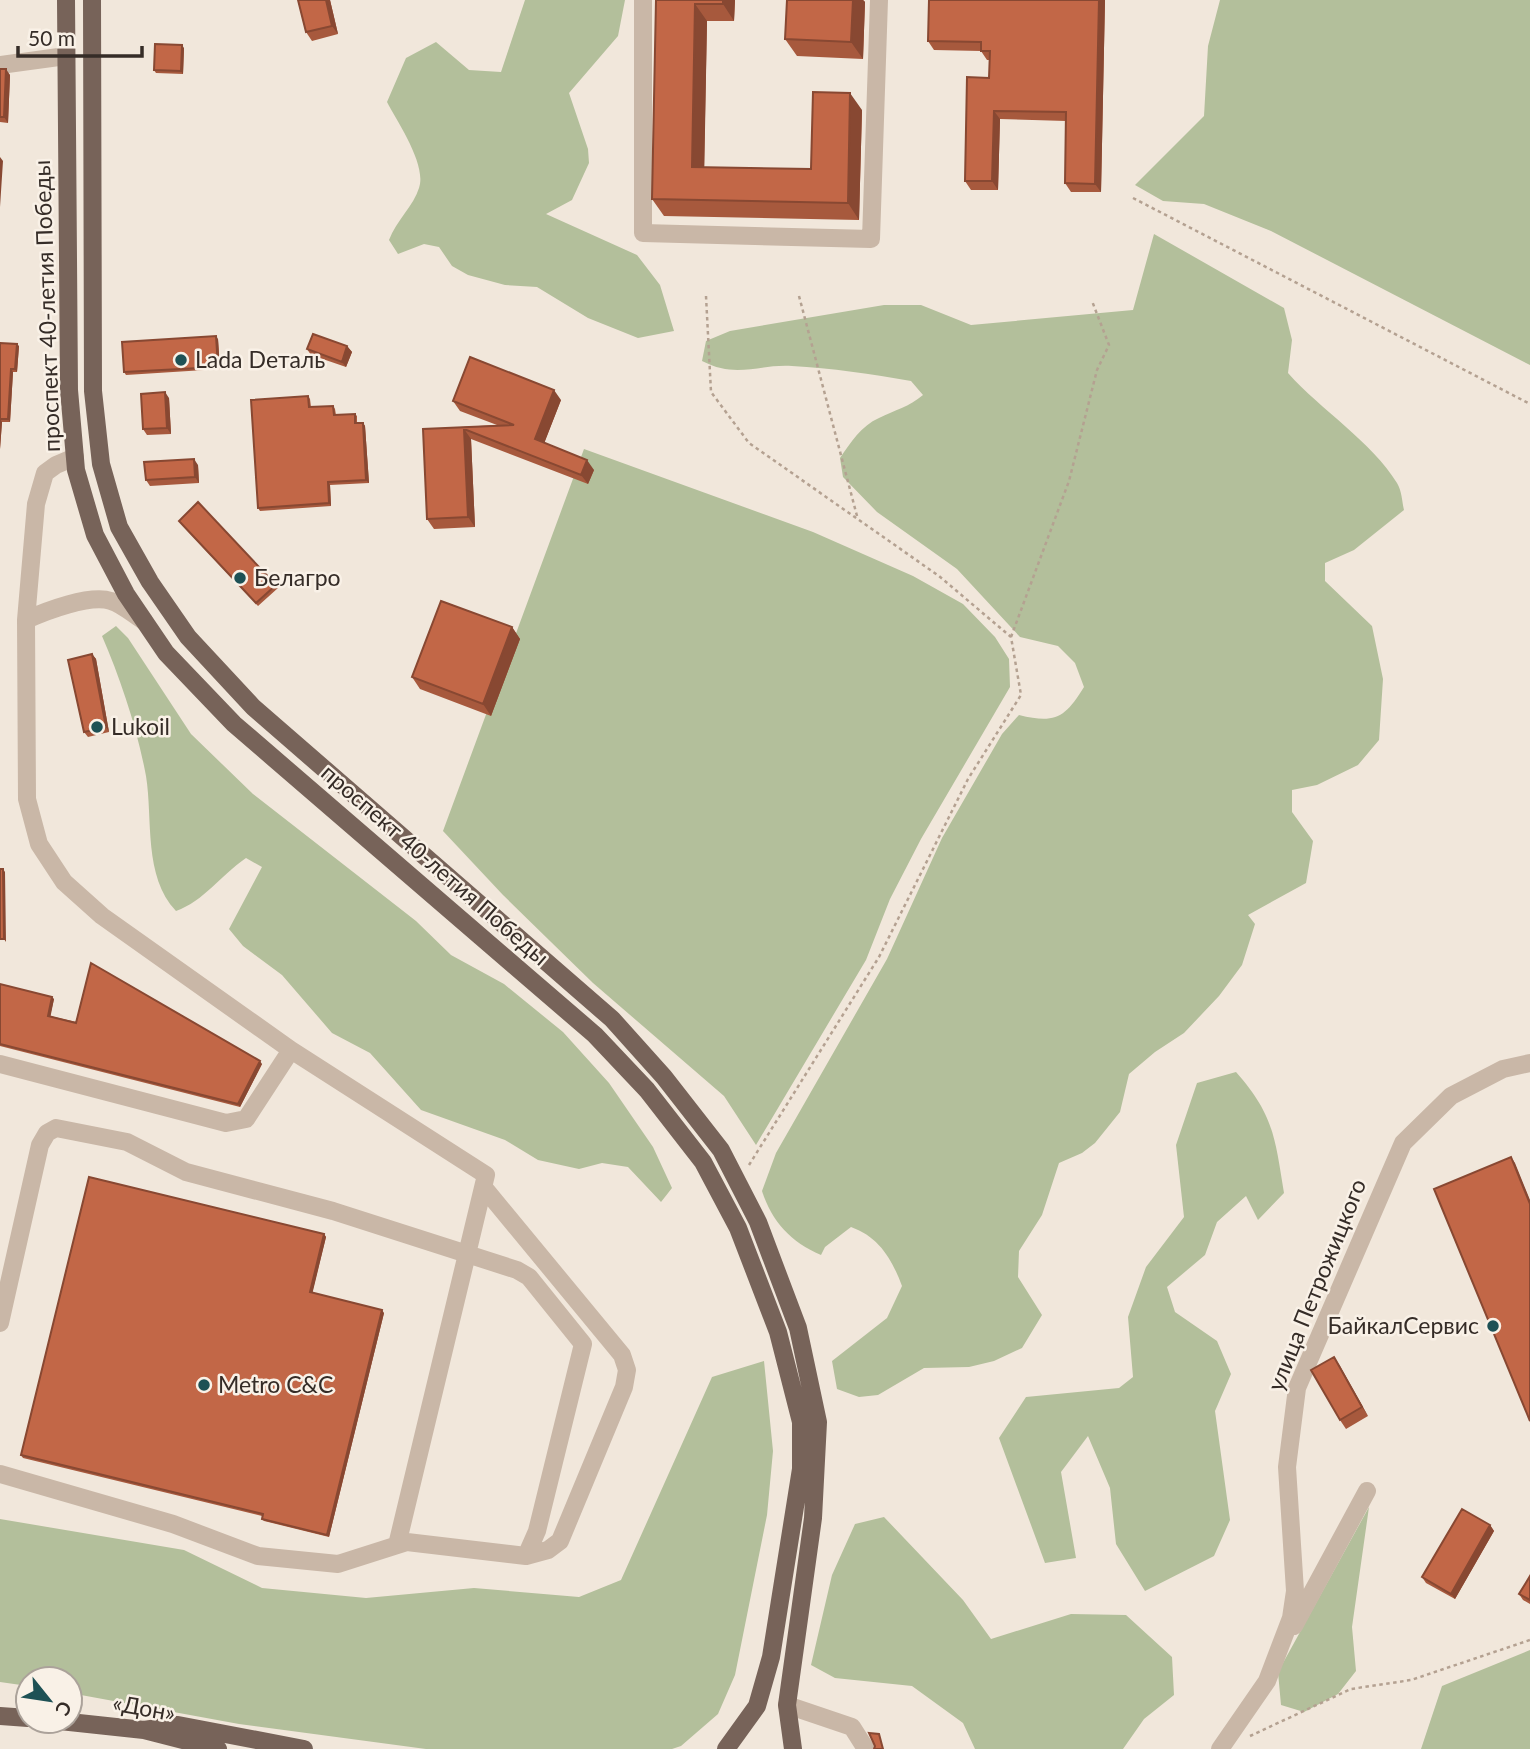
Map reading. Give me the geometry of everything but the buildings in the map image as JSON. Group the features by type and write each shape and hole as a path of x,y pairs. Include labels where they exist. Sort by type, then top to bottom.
{"main road":[{"name":"проспект 40-летия Победы","path":"66,0 69,390 75,457 95,535 144,621 166,653 234,724 594,1035 647,1090 703,1162 738,1228 778,1332 801,1422 801,1469 771,1657 757,1706 726,1749"},
{"name":"проспект 40-летия Победы","path":"92,0 93,391 100,453 119,527 150,582 188,638 253,707 612,1019 664,1077 721,1150 758,1222 798,1328 818,1422 813,1518 787,1705 793,1749"},
{"path":"75,457 100,453"},
{"name":"«Дон»","path":"84,1724 144,1730 218,1749"},
{"path":"144,1730 178,1725 304,1749"}],"street":[{"path":"643,0 643,233 872,239 879,0"},
{"path":"0,65 66,56"},
{"path":"75,457 56,465 45,474 36,504 26,620 27,799 40,844 64,883 102,916 291,1050 486,1175 470,1255 397,1545"},
{"path":"26,620 49,610 90,600 110,600 144,621"},
{"path":"0,1064 226,1123 246,1119 291,1050"},
{"name":"улица Петрожицкого","path":"1220,1749 1267,1681 1291,1618 1294,1591 1287,1467 1297,1388 1403,1143 1451,1096 1503,1069 1530,1063"},
{"path":"0,1323 40,1145 47,1133 56,1128 127,1142 186,1172 334,1211 525,1273 583,1344 537,1531 526,1556"},
{"path":"0,1474 173,1524 258,1556 338,1564 407,1542 526,1556 548,1550 560,1541 624,1387 627,1370 622,1355 485,1189"},
{"path":"1281,1647 1367,1491"},
{"path":"787,1705 852,1727 866,1749"}],"path":[{"path":"1133,198 1530,404"},
{"path":"706,296 710,392 749,443 857,516 939,576 1011,636"},
{"path":"799,296 857,516"},
{"path":"738,1183 879,957 968,779 1021,695 1011,636 1069,481 1097,370 1110,345 1092,300"},
{"path":"1252,1735 1351,1689 1411,1679 1530,1640"}],"green space":[{"path":"525,0 625,0 618,36 569,93 588,149 589,163 572,200 546,214 637,255 660,285 674,331 638,338 588,318 537,287 505,285 468,275 452,266 439,247 424,244 398,254 389,240 417,194 420,179 410,144 387,102 406,58 436,42 469,70 501,72"},
{"path":"1220,0 1530,0 1530,365 1271,231 1204,204 1163,201 1135,185 1204,116 1208,46"},
{"path":"1154,234 1284,308 1292,340 1288,373 1374,454 1399,486 1404,510 1354,550 1325,563 1325,581 1372,626 1383,679 1379,740 1358,765 1317,785 1292,790 1292,812 1313,841 1306,883 1248,915 1255,924 1242,965 1219,996 1184,1033 1129,1074 1120,1112 1095,1143 1082,1153 1059,1163 1042,1215 1019,1251 1018,1277 1042,1315 1022,1348 994,1361 969,1367 924,1368 878,1395 859,1397 837,1389 832,1361 887,1318 902,1286 894,1267 877,1243 851,1227 825,1247 821,1255 810,1250 784,1230 771,1212 762,1191 776,1153 887,959 942,838 1002,734 1019,715 1042,719 1065,712 1084,687 1075,663 1058,646 1020,637 957,569 877,512 843,477 840,458 852,440 873,421 923,395 911,381 807,367 726,369 702,361 706,341 730,331 884,305 921,305 971,325 1133,310"},
{"path":"584,449 813,532 913,576 963,604 995,637 1009,659 1010,687 921,839 890,899 866,960 756,1145 724,1096 593,983 503,895 443,831"},
{"path":"116,626 128,638 191,734 253,794 416,921 451,955 504,984 563,1032 609,1083 653,1147 672,1188 661,1202 628,1167 602,1163 579,1169 538,1160 505,1140 421,1110 370,1053 332,1033 282,975 243,946 229,929 262,867 246,858 204,895 176,911 158,881 151,846 146,776 138,740 116,670 102,636"},
{"path":"1236,1072 1266,1115 1275,1142 1284,1193 1258,1220 1246,1196 1217,1222 1205,1255 1167,1287 1175,1312 1217,1341 1231,1374 1215,1411 1230,1520 1214,1556 1145,1591 1116,1544 1110,1488 1088,1436 1061,1472 1076,1558 1045,1563 999,1438 1026,1397 1119,1388 1133,1377 1128,1317 1146,1267 1184,1217 1176,1145 1197,1083"},
{"path":"764,1361 773,1451 767,1515 735,1675 718,1714 681,1746 672,1749 426,1749 239,1724 84,1696 84,1665 14,1665 14,1684 0,1682 0,1519 184,1550 262,1588 366,1598 474,1588 579,1597 621,1580 712,1377"},
{"path":"1369,1507 1352,1627 1356,1671 1338,1694 1304,1712 1281,1705 1278,1672"},
{"path":"884,1517 963,1600 991,1639 1071,1614 1126,1615 1172,1657 1174,1695 1144,1719 1123,1749 975,1749 963,1723 912,1686 835,1678 811,1665 832,1575 855,1524"},
{"path":"1530,1650 1530,1749 1421,1749 1442,1686"}],"place":[{"name":"Lada Dеталь","path":"181,360"},
{"name":"Белагро","path":"240,578"},
{"name":"Lukoil","path":"97,727"},
{"name":"БайкалСервис","path":"1493,1326"},
{"name":"Metro C&C","path":"204,1385"}]}
